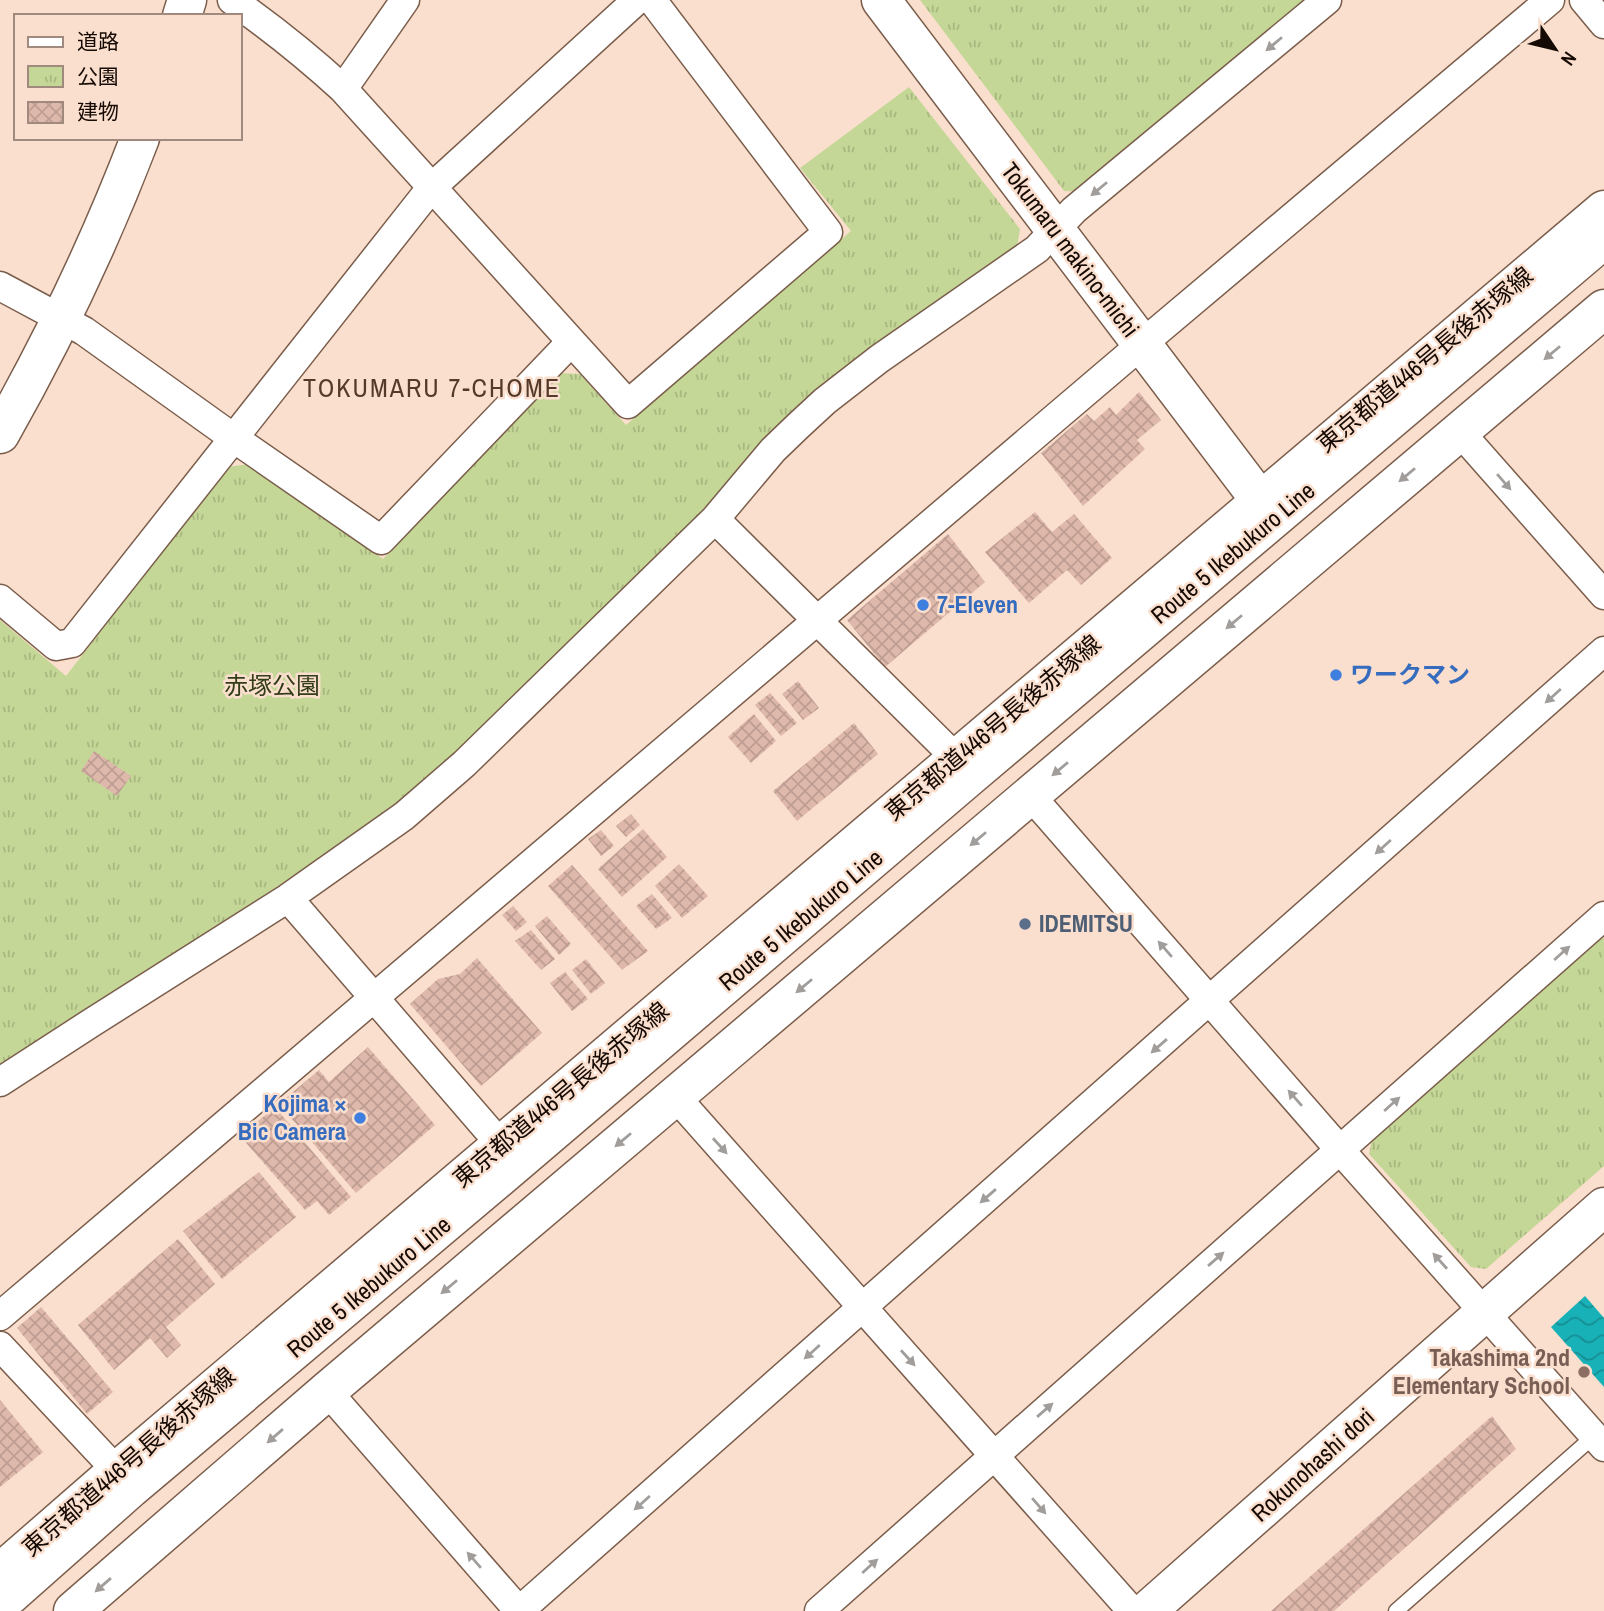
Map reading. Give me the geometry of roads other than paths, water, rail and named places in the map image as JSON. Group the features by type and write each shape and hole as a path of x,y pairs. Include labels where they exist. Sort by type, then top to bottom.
{"main road":[{"name":"Tokumaru makino-michi","path":"881,0 1260,500"},
{"path":"0,434 62,319 139,140"},
{"name":"東京都道446号長後赤塚線","path":"0,1573 1604,210"},
{"name":"Route 5 Ikebukuro Line","path":"0,1604 152,1470 1604,239"},
{"name":"Route 5 Ikebukuro Line","path":"27,1611 147,1505 1604,270"},
{"path":"73,1611 327,1391 1604,309"},
{"name":"Rokunohashi dori","path":"1147,1611 1604,1207"}],"street":[{"path":"232,0 281,35 343,89 628,404 828,232 652,0"},
{"path":"343,89 405,0"},
{"path":"0,599 56,646 72,643 431,188 637,0"},
{"path":"0,1082 288,898 404,816 464,764 715,519 773,450 825,401 879,359 1037,248 1074,210 1326,0"},
{"path":"0,1316 1550,0"},
{"path":"1584,0 1604,24"},
{"path":"0,286 84,331 381,540 571,342"},
{"path":"1459,431 1604,595"},
{"path":"715,519 957,759"},
{"path":"327,1391 519,1611 1604,651"},
{"path":"1030,795 1599,1441"},
{"path":"288,898 502,1146"},
{"path":"819,1611 1604,916"},
{"path":"675,1096 1132,1611"},
{"path":"0,1346 117,1471"}],"lane":[{"path":"1396,1611 1599,1441"}],"water":[{"path":"1585,1296 1604,1318 1604,1387 1551,1327"}],"place":[{"name":"7-Eleven","path":"923,605"},
{"name":"ワークマン","path":"1336,675"},
{"name":"IDEMITSU","path":"1025,924"},
{"name":"Kojima × Bic Camera","path":"360,1118"},
{"name":"Takashima 2nd Elementary School","path":"1584,1372"}],"district":[{"name":"TOKUMARU 7-CHOME","path":"432,388"}],"park label":[{"name":"赤塚公園","path":"272,686"}]}
